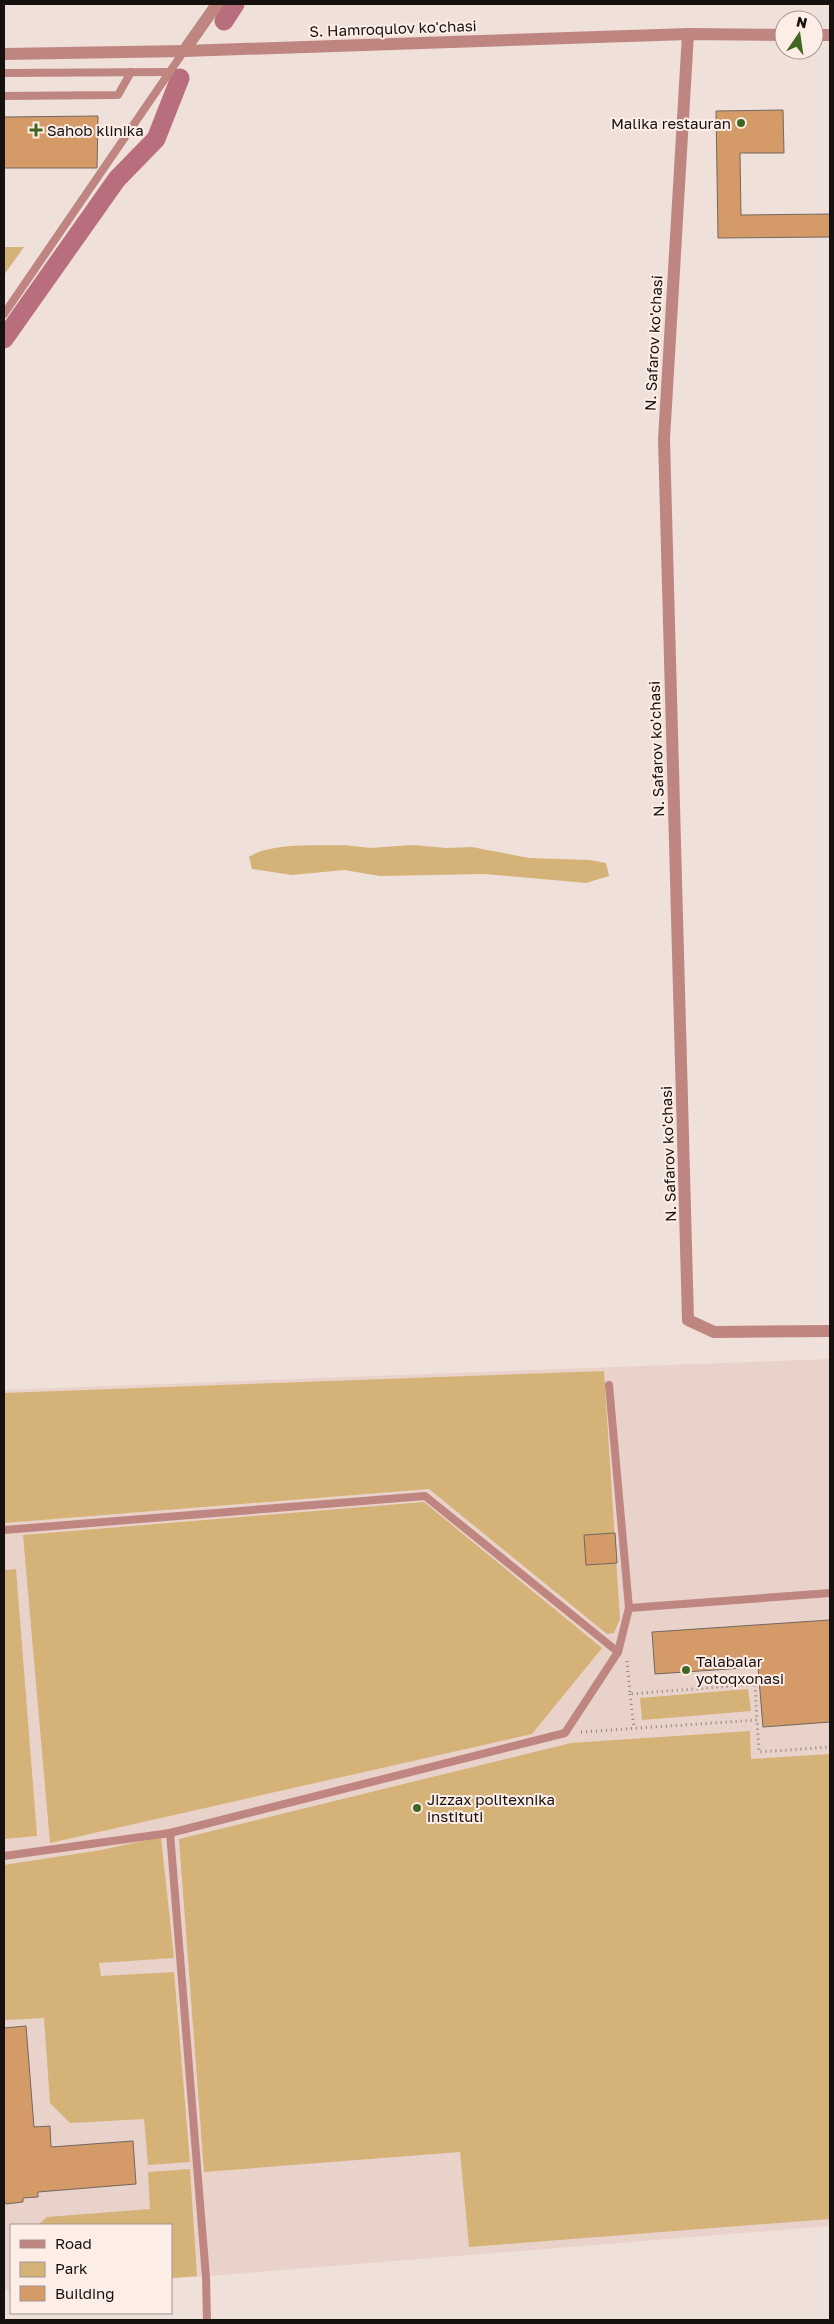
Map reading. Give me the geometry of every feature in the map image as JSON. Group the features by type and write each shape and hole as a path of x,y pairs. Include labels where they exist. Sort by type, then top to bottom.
{"street":[{"path":"184,51 217,4"},
{"name":"S. Hamroqulov ko'chasi","path":"4,54 184,51 688,34 774,34"},
{"name":"N. Safarov ko'chasi","path":"688,34 664,439 688,1320 714,1332 830,1331"}],"lane":[{"path":"4,314 184,51"},
{"path":"4,96 118,94 131,72"},
{"path":"4,73 170,72"},
{"path":"4,1856 170,1833 565,1733 618,1652 629,1608 609,1385"},
{"path":"4,1530 425,1496 618,1652"},
{"path":"629,1608 830,1593"},
{"path":"170,1833 206,2277 207,2320"}],"path":[{"path":"618,1652 627,1655 634,1728"},
{"path":"630,1694 755,1684 759,1752 830,1747"},
{"path":"565,1733 757,1720"}],"shaded area":[{"name":"Jizzax politexnika instituti","path":"830,1359 830,2226 172,2279 172,2224 10,2224 10,2290 4,2291 4,1390"}],"green space":[{"path":"4,247 24,247 4,275"},
{"path":"344,845 370,848 413,845 447,848 472,847 529,858 590,860 606,863 609,876 586,883 484,874 380,876 344,870 292,875 252,869 249,857 258,852 281,847"},
{"path":"604,1371 620,1619 614,1633 607,1634 429,1489 4,1523 4,1393"},
{"path":"424,1502 602,1648 532,1734 50,1843 23,1535"},
{"path":"16,1569 37,1836 4,1839 4,1570"},
{"path":"748,1689 751,1711 642,1720 640,1698"},
{"path":"750,1731 751,1759 830,1754 830,2219 469,2247 460,2152 204,2172 179,1839 571,1743"},
{"path":"161,1837 174,1958 99,1963 101,1976 174,1972 190,2162 148,2165 144,2119 70,2123 50,2103 44,2018 4,2020 4,1865 101,1850"},
{"path":"190,2169 197,2276 172,2278 172,2224 39,2224 47,2217 150,2209 148,2172"}],"building":[{"path":"783,110 784,153 740,153 741,215 830,214 830,237 718,238 716,111"},
{"path":"98,116 97,168 4,168 4,117"},
{"path":"615,1533 617,1563 586,1565 584,1535"},
{"name":"Talabalar yotoqxonasi","path":"830,1620 830,1722 763,1727 758,1667 655,1674 652,1632"},
{"path":"26,2026 34,2127 50,2126 51,2147 133,2141 136,2184 38,2192 38,2197 23,2198 23,2202 6,2204 4,2200 4,2028"}],"waterway":[{"path":"224,21 235,4"},
{"path":"4,339 117,179 156,139 180,78"}],"place":[{"name":"Malika restauran","path":"741,123"},
{"name":"Sahob klinika","path":"36,130"},
{"name":"Talabalar yotoqxonasi","path":"686,1670"},
{"name":"Jizzax politexnika instituti","path":"417,1808"}]}
